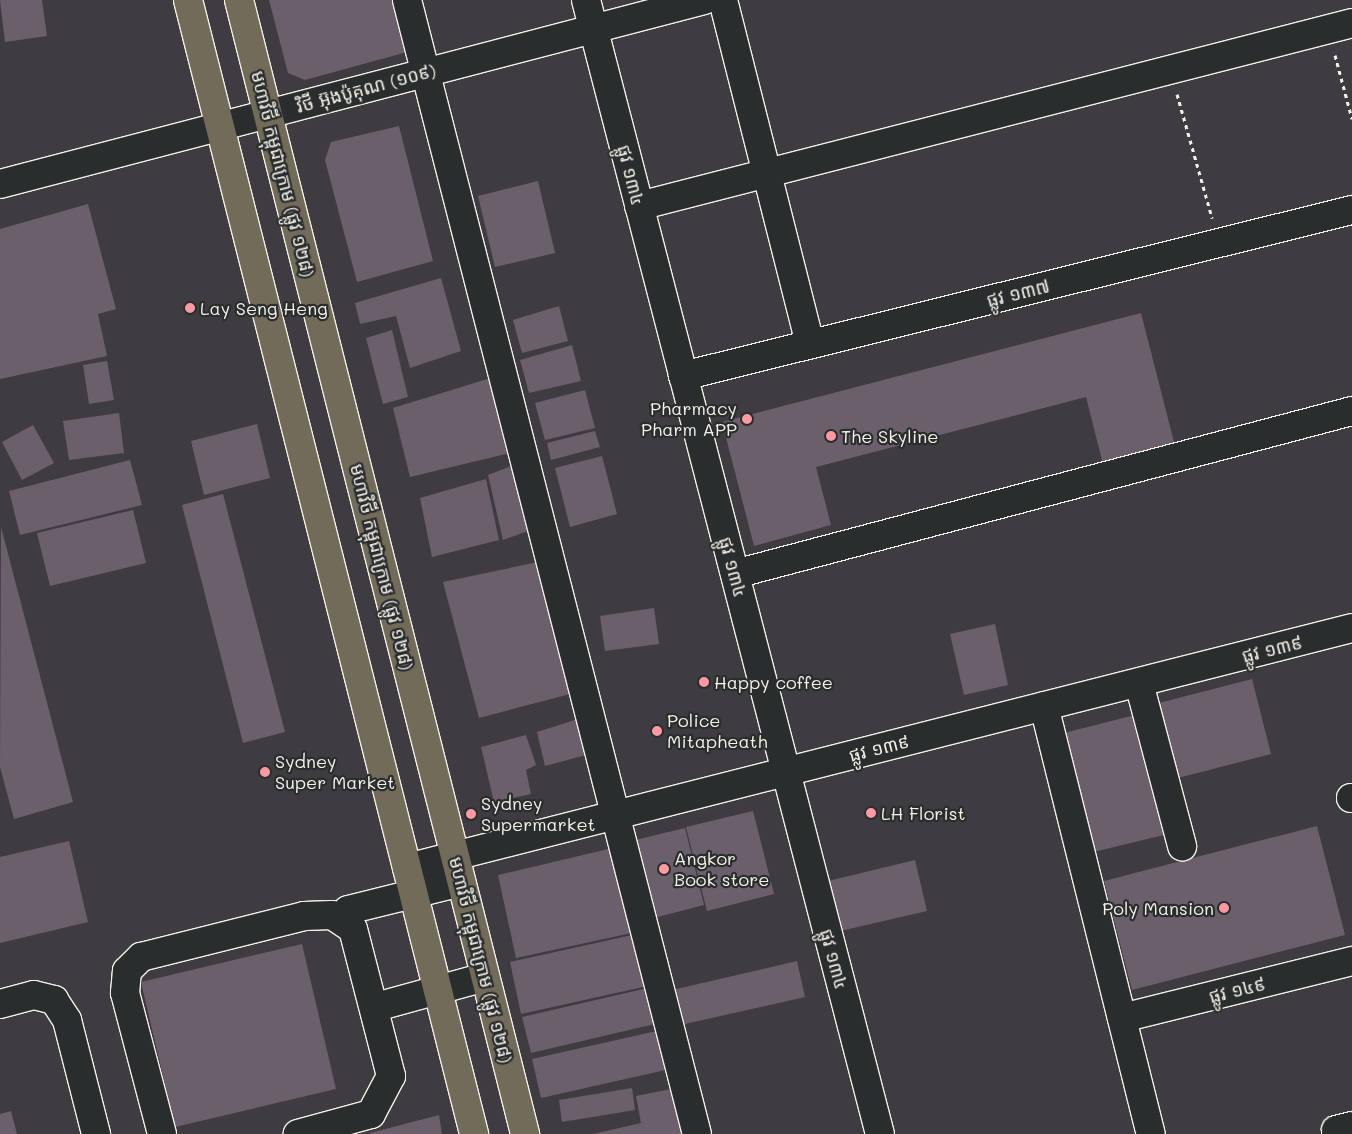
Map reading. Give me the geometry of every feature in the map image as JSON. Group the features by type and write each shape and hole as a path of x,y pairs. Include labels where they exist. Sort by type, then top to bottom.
{"main road":[{"path":"188,0 474,1134"},
{"name":"មហាវិថី កម្ពុជាក្រោម (ផ្លូវ ១២៨)","path":"239,0 525,1134"}],"street":[{"path":"407,0 697,1134"},
{"name":"ផ្លូវ ១៣៤","path":"586,0 880,1134"},
{"name":"វិថី អ៊ុងប៉ូគុណ (១០៩)","path":"0,184 704,0"},
{"path":"723,0 810,344"},
{"path":"639,206 1340,26"},
{"name":"ផ្លូវ ១៣៧","path":"683,376 1352,210"},
{"path":"735,574 1352,411"},
{"name":"ផ្លូវ ១៣៩","path":"343,919 348,910 410,881 458,869 616,815 1352,628"},
{"path":"1138,682 1182,846"},
{"path":"1044,706 1151,1134"},
{"path":"162,1134 125,993 127,971 141,957 304,916 332,915 343,919 353,929 376,1007 391,1076 382,1097 371,1114 298,1134"},
{"name":"ផ្លូវ ១៤៩","path":"1122,1018 1352,962"},
{"path":"376,1007 485,977"},
{"path":"0,1004 34,995 54,1000 67,1020 96,1134"}],"path":[{"path":"1340,26 1352,119"},
{"path":"1170,70 1219,243"}],"building":[{"path":"0,0 42,0 47,36 5,42"},
{"path":"269,0 393,0 407,52 305,80 288,73"},
{"path":"399,126 433,261 357,282 325,160 331,142"},
{"path":"538,181 555,253 495,267 478,196"},
{"path":"88,204 116,309 98,314 107,356 0,379 0,229"},
{"path":"441,278 461,351 410,368 396,316 360,324 355,303"},
{"path":"559,306 568,341 522,353 513,320"},
{"name":"The Skyline","path":"1141,313 1176,450 1104,468 1086,397 816,467 831,525 754,546 722,422"},
{"path":"392,330 408,397 383,404 366,338"},
{"path":"572,345 581,381 529,393 520,360"},
{"path":"107,361 114,400 89,404 83,365"},
{"path":"497,376 514,452 410,477 393,408"},
{"path":"585,390 595,428 545,440 535,403"},
{"path":"119,413 124,453 69,460 63,421"},
{"path":"257,424 270,478 204,495 191,441"},
{"path":"33,425 54,463 22,480 2,442"},
{"path":"595,431 600,447 551,460 547,443"},
{"path":"602,456 617,514 570,527 555,468"},
{"path":"130,460 142,505 20,535 9,491"},
{"path":"519,463 536,528 503,540 488,475"},
{"path":"486,479 499,540 432,557 420,498"},
{"path":"223,494 285,732 243,743 182,505"},
{"path":"133,510 146,563 50,586 37,533"},
{"path":"1,527 73,802 14,819 0,767"},
{"path":"538,562 570,694 479,718 443,582"},
{"path":"654,608 659,644 605,651 600,616"},
{"path":"995,624 1008,685 964,695 950,634"},
{"path":"1252,679 1271,754 1174,779 1155,704"},
{"path":"1139,714 1168,834 1085,854 1056,735"},
{"path":"578,719 586,755 545,766 537,732"},
{"path":"526,735 536,765 526,770 531,794 494,802 481,747"},
{"path":"753,811 774,894 707,911 686,827"},
{"name":"Poly Mansion","path":"1317,826 1345,935 1132,990 1104,881"},
{"path":"685,828 704,905 650,919 631,841"},
{"path":"69,841 88,922 0,943 0,857"},
{"path":"621,846 641,931 516,958 498,875"},
{"path":"915,860 927,911 836,932 824,882"},
{"path":"641,933 652,985 521,1014 510,962"},
{"path":"302,944 336,1089 175,1127 141,982"},
{"path":"797,961 805,997 676,1026 668,991"},
{"path":"652,987 659,1023 531,1053 522,1017"},
{"path":"661,1030 670,1069 541,1098 532,1059"},
{"path":"681,1087 688,1134 593,1134 641,1123 636,1096"},
{"path":"632,1088 635,1110 562,1122 559,1100"},
{"path":"11,1111 17,1134 0,1134 0,1114"},
{"path":"439,1115 442,1134 370,1134 370,1133"}],"place":[{"name":"Lay Seng Heng","path":"190,308"},
{"name":"Pharmacy Pharm APP","path":"747,419"},
{"name":"The Skyline","path":"831,436"},
{"name":"Happy coffee","path":"704,682"},
{"name":"Police Mitapheath","path":"657,731"},
{"name":"Sydney Super Market","path":"265,772"},
{"name":"LH Florist","path":"871,813"},
{"name":"Sydney Supermarket","path":"471,814"},
{"name":"Angkor Book store","path":"664,869"},
{"name":"Poly Mansion","path":"1224,908"}]}
